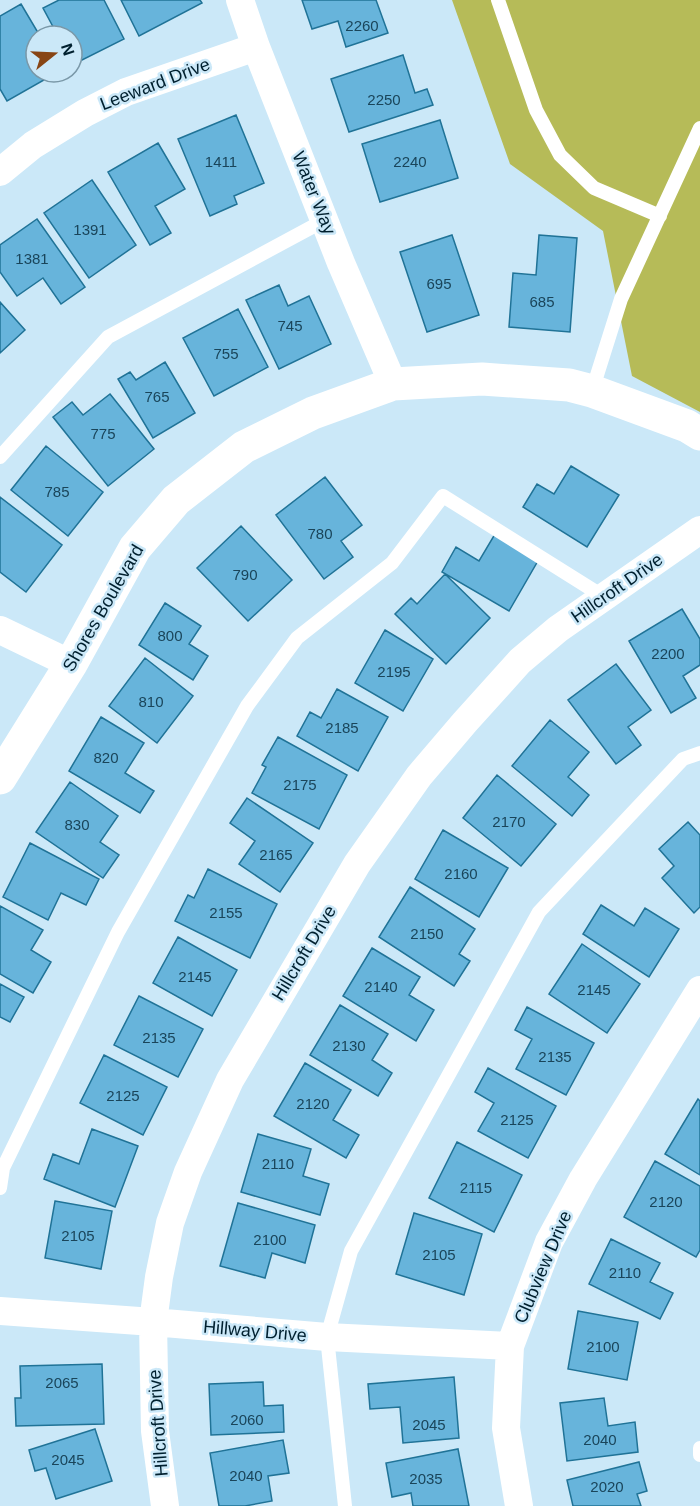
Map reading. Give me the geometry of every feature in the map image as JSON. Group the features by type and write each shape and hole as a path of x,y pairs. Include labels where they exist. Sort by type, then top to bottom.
{"street":[{"name":"Water Way","path":"240,0 256,47 393,384"},
{"name":"Leeward Drive","path":"0,172 33,145 85,113 126,92 256,47"},
{"name":"Shores Boulevard","path":"0,778 71,664 135,548 176,500 244,447 313,412 393,384 482,379 569,386 592,391 687,426 700,434"},
{"name":"Hillcroft Drive","path":"165,1506 156,1431 153,1322 170,1223 188,1172 230,1080 357,864 419,776 519,661 558,629 700,530"},
{"path":"0,630 71,664"},
{"name":"Clubview Drive","path":"519,1506 506,1428 510,1346 549,1242 583,1179 700,990"},
{"name":"Hillway Drive","path":"0,1311 327,1337 510,1346"}],"lane":[{"path":"498,0 536,110 560,155 594,188 660,216"},
{"path":"592,391 621,299 700,128"},
{"path":"0,457 108,337 325,220"},
{"path":"0,1188 3,1168 118,932 247,706 297,638 392,563 443,496 603,597"},
{"path":"345,1506 327,1337 351,1251 538,912 683,759 700,753"},
{"path":"700,1448 700,1455"}],"green space":[{"path":"452,0 700,0 700,412 632,376 603,231 510,164"}],"building":[{"path":"59,0 104,0 124,39 84,59 84,24 52,24 43,8"},
{"path":"121,0 200,0 202,3 139,36"},
{"path":"302,0 376,0 388,33 346,47 338,21 312,29"},
{"path":"21,4 33,24 24,24 24,84 37,84 7,101 0,89 0,16"},
{"path":"403,55 415,93 427,89 433,105 349,132 331,79"},
{"path":"236,115 264,183 234,196 237,204 210,216 178,139"},
{"path":"440,120 458,178 380,202 362,144"},
{"path":"158,143 185,189 155,206 171,233 150,245 108,172"},
{"path":"92,180 136,245 89,278 44,213"},
{"path":"37,219 85,287 61,304 43,278 17,296 0,272 0,245"},
{"path":"452,235 479,315 427,332 400,252"},
{"path":"539,235 577,238 570,332 509,327 513,273 536,275"},
{"path":"279,285 288,306 309,296 331,344 279,369 246,300"},
{"path":"0,302 25,330 0,353"},
{"path":"238,309 268,367 214,396 183,338"},
{"path":"165,362 195,413 153,438 118,379 130,372 136,380"},
{"path":"110,394 154,449 108,486 53,417 72,402 83,415"},
{"path":"46,446 103,492 68,536 11,490"},
{"path":"571,466 619,495 587,547 523,507 537,484 554,494"},
{"path":"325,477 362,525 341,541 353,557 324,579 276,515"},
{"path":"0,497 62,545 26,592 0,572"},
{"path":"241,526 292,580 248,621 197,568"},
{"path":"495,534 539,559 509,611 442,572 456,547 479,561"},
{"path":"445,574 490,618 446,664 395,614 411,598 417,604"},
{"path":"165,603 201,626 189,644 208,656 193,680 139,645"},
{"path":"682,609 700,639 700,665 683,676 696,698 671,713 629,641"},
{"path":"385,630 433,659 403,711 355,683"},
{"path":"145,658 193,696 157,743 109,706"},
{"path":"616,664 651,710 628,727 641,745 616,764 568,700"},
{"path":"337,689 388,717 358,771 297,736 310,712 321,718"},
{"path":"101,717 144,743 125,773 154,791 140,813 69,771"},
{"path":"550,720 589,752 568,777 589,795 572,816 512,766"},
{"path":"278,737 347,775 319,829 252,793 266,767 262,765"},
{"path":"497,775 556,824 521,866 463,818"},
{"path":"70,782 118,816 100,842 119,855 103,878 36,832"},
{"path":"247,798 313,843 280,892 239,864 255,841 230,823"},
{"path":"688,822 700,835 700,907 694,913 662,878 674,866 659,849"},
{"path":"443,830 508,868 479,917 415,879"},
{"path":"30,843 99,879 86,905 61,893 48,920 3,897"},
{"path":"208,869 277,904 250,958 175,921 188,895 194,898"},
{"path":"410,887 475,929 459,954 470,961 454,986 379,937"},
{"path":"601,905 634,926 645,908 679,929 649,977 583,934"},
{"path":"0,906 43,930 31,950 51,962 33,993 0,974"},
{"path":"178,937 237,970 212,1016 153,983"},
{"path":"582,944 640,984 607,1033 549,994"},
{"path":"372,948 420,977 409,995 434,1010 416,1041 343,996"},
{"path":"0,984 24,997 10,1022 0,1017"},
{"path":"139,996 203,1029 178,1077 114,1045"},
{"path":"340,1005 388,1034 372,1060 392,1073 378,1096 310,1055"},
{"path":"527,1007 594,1043 566,1095 516,1069 532,1039 515,1030"},
{"path":"104,1055 167,1087 143,1135 80,1103"},
{"path":"305,1063 351,1090 333,1120 359,1135 346,1158 274,1116"},
{"path":"488,1068 556,1106 528,1158 478,1131 494,1103 475,1092"},
{"path":"698,1099 700,1101 700,1175 665,1154"},
{"path":"92,1129 138,1146 115,1207 44,1179 53,1154 79,1164"},
{"path":"258,1134 311,1149 303,1176 329,1184 320,1215 241,1192"},
{"path":"457,1142 522,1175 494,1232 429,1198"},
{"path":"655,1161 700,1186 700,1250 696,1257 624,1217"},
{"path":"55,1201 112,1211 101,1269 45,1258"},
{"path":"238,1203 315,1225 305,1263 272,1253 265,1278 220,1266"},
{"path":"414,1213 482,1234 464,1295 396,1274"},
{"path":"611,1239 660,1263 650,1282 673,1293 660,1319 589,1284"},
{"path":"578,1311 638,1322 627,1380 568,1369"},
{"path":"102,1364 104,1424 16,1426 15,1398 21,1398 20,1366"},
{"path":"454,1377 459,1438 403,1443 400,1407 370,1409 368,1384"},
{"path":"263,1382 264,1406 283,1405 284,1432 211,1435 209,1384"},
{"path":"604,1398 608,1426 635,1422 638,1452 567,1461 560,1403"},
{"path":"95,1429 112,1481 56,1499 46,1468 35,1471 29,1450"},
{"path":"283,1440 289,1473 268,1476 272,1501 245,1506 219,1506 210,1453"},
{"path":"458,1449 469,1506 413,1506 411,1493 392,1497 386,1463"},
{"path":"639,1462 647,1491 637,1494 641,1506 573,1506 567,1480"}]}
